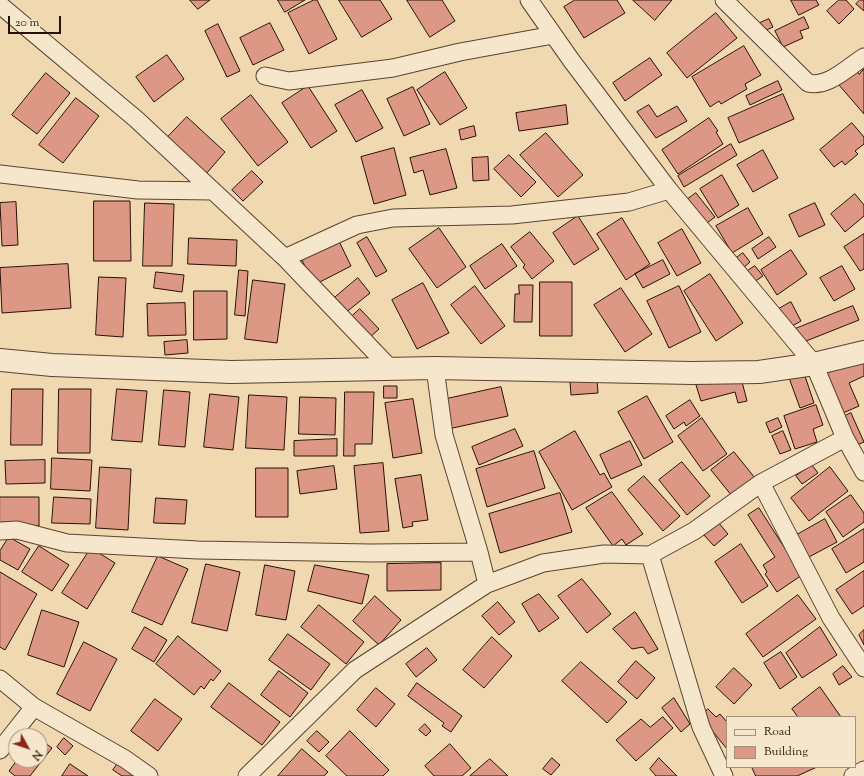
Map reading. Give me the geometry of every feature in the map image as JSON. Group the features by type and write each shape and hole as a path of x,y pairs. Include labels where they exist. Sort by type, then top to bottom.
{"street":[{"path":"528,0 669,190 814,364 845,438 864,472"},
{"path":"724,0 808,83 815,85 825,82 864,57"},
{"path":"3,8 136,119 285,258 391,369"},
{"path":"265,76 289,81 393,68 460,52 553,35"},
{"path":"0,174 138,190 213,191"},
{"path":"285,258 357,225 392,218 512,214 629,202 669,190"},
{"path":"0,360 52,365 231,372 435,368 692,373 759,372 814,364 864,352"},
{"path":"435,368 444,435 487,584"},
{"path":"247,776 355,670 487,584 543,563 604,554 650,555 694,531 761,483 845,438"},
{"path":"761,483 831,618 864,668"},
{"path":"0,531 18,530 67,543 198,550 371,553 479,552"},
{"path":"650,555 701,727 724,776"},
{"path":"0,679 34,706 125,759 149,776"},
{"path":"0,750 34,706"},
{"path":"853,776 864,770"}],"building":[{"path":"190,0 210,0 198,9"},
{"path":"278,0 305,0 285,12"},
{"path":"314,0 317,0 337,39 309,54 288,13"},
{"path":"339,0 380,0 392,19 362,37"},
{"path":"407,0 442,0 455,21 430,37"},
{"path":"575,0 617,0 625,13 584,38 564,7"},
{"path":"633,0 672,0 655,20"},
{"path":"791,0 816,0 819,5 799,15"},
{"path":"839,0 846,0 854,9 839,24 827,11"},
{"path":"860,0 864,0 864,11 856,4"},
{"path":"716,13 737,38 687,78 667,53"},
{"path":"804,17 809,28 800,31 803,38 783,47 775,31"},
{"path":"769,19 773,27 760,33 760,23"},
{"path":"270,23 284,50 253,65 240,38"},
{"path":"218,24 240,71 227,77 205,31"},
{"path":"744,46 761,75 745,84 747,89 721,104 719,101 710,107 692,77"},
{"path":"167,55 184,79 154,102 136,77"},
{"path":"650,58 662,75 625,101 613,83"},
{"path":"864,69 864,114 839,85 856,70 859,74"},
{"path":"445,72 467,108 440,125 417,90"},
{"path":"46,73 70,93 37,134 12,115"},
{"path":"778,81 782,90 750,105 746,96"},
{"path":"308,86 337,131 311,148 282,103"},
{"path":"413,87 430,124 404,136 387,99"},
{"path":"362,90 383,128 356,142 335,105"},
{"path":"783,94 794,119 739,143 728,118"},
{"path":"251,95 288,142 258,166 221,119"},
{"path":"76,98 99,116 63,163 39,145"},
{"path":"566,105 568,124 519,131 516,113"},
{"path":"649,105 657,117 677,106 687,121 656,138 637,112"},
{"path":"187,117 225,152 205,175 166,139"},
{"path":"709,118 718,131 716,132 723,144 678,174 662,150"},
{"path":"852,123 864,137 864,144 855,151 858,154 845,165 842,161 834,167 820,150"},
{"path":"474,126 476,136 461,140 459,130"},
{"path":"546,133 583,175 558,197 520,155"},
{"path":"731,144 737,155 684,187 678,176"},
{"path":"394,148 406,195 374,204 361,157"},
{"path":"446,149 457,188 430,195 423,170 414,173 410,158"},
{"path":"763,150 778,178 753,192 737,165"},
{"path":"509,155 536,182 521,197 494,169"},
{"path":"488,157 489,180 473,181 472,158"},
{"path":"252,171 263,182 243,201 232,190"},
{"path":"722,175 739,205 718,218 700,189"},
{"path":"696,193 715,217 707,223 688,199"},
{"path":"855,194 864,205 864,216 845,232 831,214"},
{"path":"94,201 130,201 131,261 94,261"},
{"path":"16,202 18,245 2,246 0,203"},
{"path":"145,203 174,204 172,266 143,266"},
{"path":"815,203 825,225 799,237 789,215"},
{"path":"748,208 763,234 732,253 716,226"},
{"path":"578,216 599,249 574,265 553,233"},
{"path":"622,218 650,264 626,280 597,234"},
{"path":"439,228 466,267 437,288 409,249"},
{"path":"682,229 701,263 677,276 658,243"},
{"path":"530,232 554,261 532,279 523,267 525,265 511,247"},
{"path":"864,234 864,269 860,271 844,247"},
{"path":"336,235 351,266 314,285 299,254"},
{"path":"367,237 387,271 376,277 357,243"},
{"path":"769,237 776,247 758,259 752,249"},
{"path":"189,238 237,240 236,266 188,264"},
{"path":"502,244 517,266 485,289 470,266"},
{"path":"791,250 807,274 777,295 761,270"},
{"path":"743,253 750,262 743,268 735,259"},
{"path":"663,260 670,274 643,288 635,274"},
{"path":"68,264 71,308 2,313 0,268"},
{"path":"755,266 763,276 754,282 746,272"},
{"path":"842,266 855,289 834,301 820,278"},
{"path":"239,270 248,271 245,316 235,315"},
{"path":"156,272 184,275 182,292 154,288"},
{"path":"710,274 743,323 716,341 684,291"},
{"path":"99,277 126,278 123,337 96,335"},
{"path":"358,278 370,293 344,314 332,300"},
{"path":"253,280 285,284 277,343 245,339"},
{"path":"540,282 572,282 572,336 540,336"},
{"path":"423,283 449,333 417,349 392,300"},
{"path":"519,285 533,285 532,322 514,322 515,294 519,294"},
{"path":"475,286 505,326 481,344 451,305"},
{"path":"679,286 701,332 669,348 647,301"},
{"path":"621,288 652,334 625,352 594,305"},
{"path":"194,291 227,291 227,339 194,340"},
{"path":"791,302 801,321 787,329 777,310"},
{"path":"185,303 186,335 148,336 147,304"},
{"path":"853,306 859,320 796,345 790,331"},
{"path":"360,309 379,329 368,339 349,319"},
{"path":"187,340 188,353 165,355 164,342"},
{"path":"864,357 864,376 849,383 859,406 834,417 815,375 828,369 829,372"},
{"path":"803,370 814,403 800,408 788,375"},
{"path":"740,374 747,401 738,403 735,392 701,401 696,385"},
{"path":"597,379 598,393 571,395 570,381"},
{"path":"384,386 397,386 397,398 384,398"},
{"path":"501,387 508,416 448,429 442,400"},
{"path":"12,389 43,389 42,445 11,445"},
{"path":"59,389 91,389 90,453 58,453"},
{"path":"117,389 147,391 142,442 112,440"},
{"path":"164,390 190,392 185,447 159,445"},
{"path":"345,392 374,392 372,444 355,444 355,456 344,456"},
{"path":"210,394 239,397 233,450 204,447"},
{"path":"249,395 287,397 284,450 246,448"},
{"path":"647,396 673,442 644,459 618,412"},
{"path":"300,397 336,398 335,435 299,434"},
{"path":"413,399 422,453 393,458 385,403"},
{"path":"690,400 700,416 686,426 684,422 674,429 666,416"},
{"path":"816,405 823,425 813,429 817,442 795,449 784,416"},
{"path":"851,413 864,442 852,447 839,419"},
{"path":"702,418 727,454 703,471 678,436"},
{"path":"778,418 782,427 770,433 766,423"},
{"path":"515,429 523,446 479,465 472,447"},
{"path":"575,431 600,475 604,473 612,487 572,510 539,452"},
{"path":"783,431 791,450 780,454 772,436"},
{"path":"337,439 337,456 294,456 294,441"},
{"path":"630,441 642,465 611,479 600,455"},
{"path":"534,451 545,488 487,507 476,469"},
{"path":"734,452 755,478 732,496 711,470"},
{"path":"52,458 92,460 90,491 51,489"},
{"path":"45,460 45,483 6,484 5,461"},
{"path":"682,462 710,496 687,515 659,480"},
{"path":"383,463 389,531 360,533 354,466"},
{"path":"812,465 818,473 802,484 796,476"},
{"path":"334,466 337,489 300,494 297,471"},
{"path":"100,467 131,469 128,530 96,528"},
{"path":"830,467 848,491 809,521 791,498"},
{"path":"256,468 288,468 288,517 256,517"},
{"path":"421,475 428,520 412,522 413,526 403,528 395,479"},
{"path":"644,476 680,516 663,531 628,490"},
{"path":"612,492 643,534 626,545 622,539 613,546 586,508"},
{"path":"560,493 572,532 500,553 489,514"},
{"path":"851,495 864,513 864,522 843,537 826,512"},
{"path":"0,497 39,497 39,526 0,526"},
{"path":"54,497 91,499 90,524 52,523"},
{"path":"156,498 187,500 185,524 154,523"},
{"path":"759,508 802,575 777,592 765,574 767,572 763,565 775,557 748,515"},
{"path":"825,519 837,542 807,558 795,536"},
{"path":"718,522 728,534 714,546 703,534"},
{"path":"864,529 864,562 846,573 832,549"},
{"path":"9,537 30,549 18,570 0,560 0,551"},
{"path":"741,544 768,586 742,603 715,562"},
{"path":"39,546 69,565 52,591 22,572"},
{"path":"91,548 115,563 87,609 62,593"},
{"path":"158,556 188,569 162,625 132,612"},
{"path":"441,563 441,590 387,591 387,564"},
{"path":"206,564 240,572 227,631 192,623"},
{"path":"265,565 295,571 286,620 256,615"},
{"path":"315,565 369,575 362,604 308,591"},
{"path":"864,571 864,606 852,614 836,590"},
{"path":"0,572 37,594 5,650 0,647"},
{"path":"582,579 611,614 587,633 558,596"},
{"path":"539,594 559,618 539,632 522,604"},
{"path":"798,595 816,619 763,657 746,634"},
{"path":"375,596 401,620 379,645 353,621"},
{"path":"498,602 515,622 499,635 482,616"},
{"path":"319,605 364,642 346,664 301,627"},
{"path":"42,610 79,622 64,667 28,655"},
{"path":"635,612 658,649 648,654 643,647 632,649 613,629"},
{"path":"145,627 167,640 154,662 132,649"},
{"path":"820,627 837,655 802,678 786,653"},
{"path":"864,630 864,645 859,635"},
{"path":"288,634 330,664 311,690 269,660"},
{"path":"178,636 221,671 213,681 211,679 204,689 201,686 194,695 156,664"},
{"path":"492,637 512,656 484,688 463,670"},
{"path":"84,642 117,659 90,711 57,694"},
{"path":"427,648 437,660 416,677 406,664"},
{"path":"781,652 797,677 780,689 764,663"},
{"path":"636,661 655,678 637,699 618,682"},
{"path":"581,662 627,702 607,723 562,681"},
{"path":"843,666 852,677 839,685 833,674"},
{"path":"734,668 752,685 734,704 716,687"},
{"path":"279,671 308,693 290,717 261,695"},
{"path":"229,683 280,722 262,745 211,707"},
{"path":"417,683 462,716 451,732 442,726 444,723 408,696"},
{"path":"820,687 840,716 797,716 792,709"},
{"path":"376,688 395,704 376,727 357,710"},
{"path":"674,698 690,724 681,732 662,708"},
{"path":"155,699 182,719 158,751 131,731"},
{"path":"708,709 716,717 720,714 726,721 726,748 701,717"},
{"path":"663,717 673,728 636,761 616,740 641,719 650,727"},
{"path":"425,724 431,731 426,736 419,730"},
{"path":"317,731 329,742 319,752 307,741"},
{"path":"350,731 389,770 383,776 347,776 326,756"},
{"path":"64,738 73,746 65,755 57,747"},
{"path":"450,744 471,768 462,776 434,776 425,766"},
{"path":"48,745 52,748 48,753"},
{"path":"302,749 328,772 324,776 278,776"},
{"path":"552,758 560,765 551,775 543,769"},
{"path":"659,758 677,776 656,776 650,769"},
{"path":"490,759 508,776 470,776"},
{"path":"119,762 139,776 122,776 113,770"},
{"path":"70,764 88,776 62,776"},
{"path":"11,768 36,768 30,776 15,776 9,771"},
{"path":"752,768 815,768 797,776 756,776"}]}
